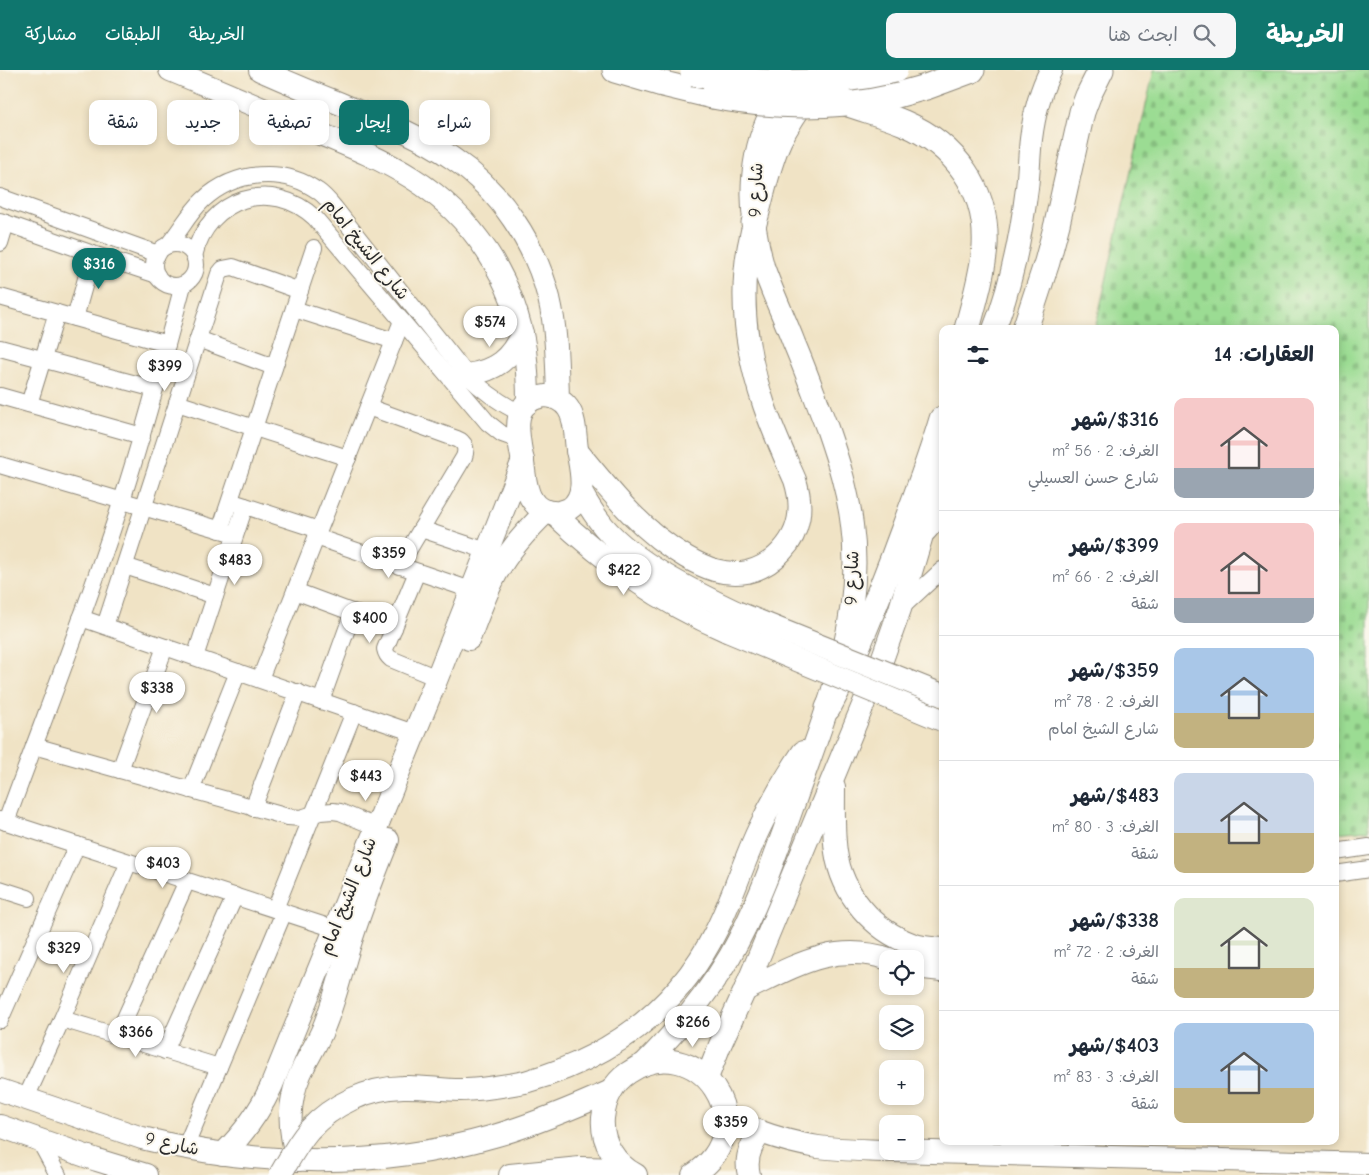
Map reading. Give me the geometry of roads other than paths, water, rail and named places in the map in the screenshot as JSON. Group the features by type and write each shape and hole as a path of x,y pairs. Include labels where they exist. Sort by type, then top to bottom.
{"main road":[{"path":"170,70 348,145 395,168 430,190 461,218 495,264 511,298 522,334 527,368 524,408 517,426 529,495 536,505 550,512 640,585 682,610 732,622 939,694"},
{"path":"260,70 407,132 453,158 486,186 505,208 525,238 543,277 549,298 556,341 558,399"},
{"path":"615,70 714,96 757,104 780,105 846,103 897,94 926,87 972,70"},
{"path":"666,70 746,82 799,84 852,79 895,70"},
{"name":"شارع 9","path":"643,1065 682,1024 705,995 730,955 757,900 824,719 850,618 853,596 854,550 850,505 845,483 817,401 763,266 754,223 754,175 761,139 767,122 776,106 804,70"},
{"path":"577,451 624,508 637,520 665,544 708,568 730,573 752,570 772,560 788,544 798,524 800,508 798,491 764,406 752,360 746,318 745,268 747,250 773,155 785,128 801,103 833,70"},
{"path":"995,325 1006,295 1020,240 1028,185 1031,140 1037,106 1051,70"},
{"path":"1026,325 1057,224 1082,112 1101,70"},
{"path":"846,103 892,118 925,134 953,157 970,180 981,206 985,234 982,262 968,325"},
{"path":"467,375 485,372 501,363 514,350 522,334"},
{"path":"524,408 539,397 552,397 564,403 572,414 581,492 571,507 559,512 550,512"},
{"path":"280,1175 300,1141 310,1129 333,1109 360,1096 374,1091 404,1087 468,1090 504,1086 525,1082 565,1069 604,1051 639,1027 684,982 718,928 757,832 792,768 824,719 849,667 864,633 914,501 939,428"},
{"name":"شارع الشيخ امام","path":"223,1154 246,1128 265,1100 437,678 487,551 521,450"},
{"path":"707,1078 883,657 900,609 939,479"},
{"path":"581,492 596,517 616,539 683,585 732,622 939,719"},
{"name":"شارع الشيخ امام","path":"298,1160 292,1139 291,1127 293,1094 300,1073 325,1026 374,874 417,763 496,574 514,547 535,522 550,512"},
{"path":"925,529 939,513"},
{"path":"833,778 836,853 841,873 850,892 867,915 889,933 914,945 939,949"},
{"path":"745,990 818,957 845,953 879,956"},
{"path":"924,968 939,970"},
{"path":"303,1009 313,1021 325,1026"},
{"path":"630,1172 612,1152 604,1132 604,1111 607,1101 611,1091 625,1075 652,1062 672,1061 690,1067 707,1078 718,1092 724,1109 723,1138 709,1163 693,1175"},
{"name":"شارع 9","path":"0,1090 142,1138 223,1154 254,1158 298,1160 370,1158 463,1144 523,1127 611,1091"},
{"path":"725,1118 779,1139 817,1147 879,1151"},
{"name":"شارع 9","path":"0,1126 111,1169 146,1175"},
{"path":"749,1175 749,1154 761,1133"},
{"path":"924,1152 1369,1164"},
{"path":"510,1175 580,1168 630,1172"}],"street":[{"name":"شارع الشيخ امام","path":"163,250 197,206 223,185 255,175 277,175 299,181 319,191 327,198 467,375 486,393 508,407 524,408"},
{"name":"شارع الشيخ امام","path":"194,256 200,238 209,222 230,205 239,201 266,196 284,199 301,206 315,218 494,429 521,450"},
{"path":"0,197 163,250"},
{"path":"0,243 3,222 157,275"},
{"path":"178,244 188,248 194,256 196,265 194,275 183,285 168,285 157,275 154,264 163,250 178,244"},
{"path":"195,657 215,596 228,532 237,504 254,428 314,248"},
{"path":"74,318 93,254"},
{"path":"105,626 218,277 223,269 233,267 300,291"},
{"path":"183,285 142,436 122,501 34,746 3,821 335,929"},
{"path":"0,298 167,344"},
{"path":"294,309 394,341"},
{"path":"29,404 57,313"},
{"path":"260,680 402,321"},
{"path":"198,339 274,367"},
{"path":"0,348 155,389"},
{"path":"0,396 142,436"},
{"path":"178,403 348,458"},
{"path":"368,407 457,439 464,445 466,451 399,566"},
{"path":"0,465 228,532"},
{"path":"237,504 399,566 471,590"},
{"path":"421,529 487,551"},
{"path":"125,566 215,596"},
{"path":"417,572 385,649 388,657 437,678"},
{"path":"900,609 939,573"},
{"path":"295,591 394,628"},
{"path":"321,701 353,612"},
{"path":"81,618 414,733"},
{"path":"120,770 165,647"},
{"path":"191,790 238,672"},
{"path":"253,808 298,692"},
{"path":"185,1148 219,1068 279,911 313,815 354,712"},
{"path":"34,746 288,818 300,818 326,811 340,812 376,827"},
{"path":"0,1020 77,845"},
{"path":"1339,851 1369,847"},
{"path":"26,1098 130,862"},
{"path":"1339,874 1369,870"},
{"path":"117,1036 187,881"},
{"path":"0,889 28,898"},
{"path":"165,1051 235,896"},
{"path":"62,1019 219,1068"},
{"path":"39,1140 58,1175"}]}
